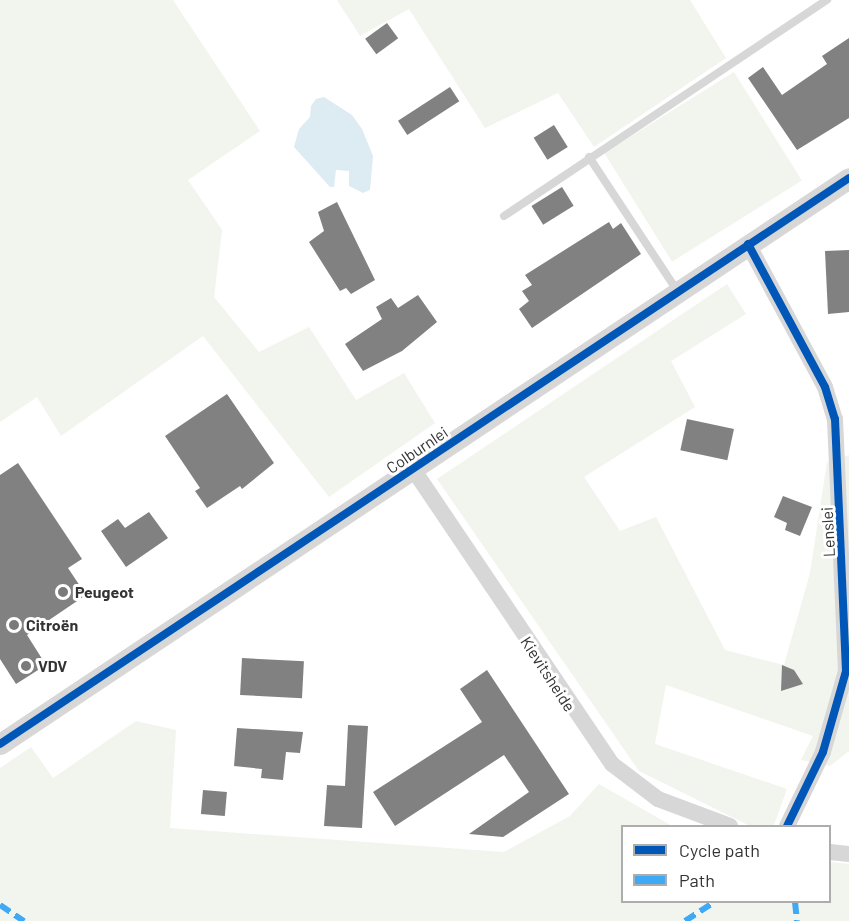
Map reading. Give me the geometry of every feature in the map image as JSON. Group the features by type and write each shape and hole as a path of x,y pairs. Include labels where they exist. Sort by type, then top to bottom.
{"street":[{"name":"Colburnlei","path":"0,744 849,178"},
{"name":"Lenslei","path":"748,244 825,387 835,420 846,671 841,698 823,752 787,825"},
{"name":"Kievitsheide","path":"413,469 612,764 658,799 727,825"},
{"path":"831,852 849,854"}],"lane":[{"path":"504,216 827,0"},
{"path":"589,158 678,292"}],"shaded area":[{"path":"0,0 173,0 260,131 188,180 222,230 214,297 259,352 309,327 356,400 404,373 435,423 329,497 203,336 61,436 37,397 0,422"},
{"path":"337,0 690,0 726,58 594,147 558,93 485,128 409,9 360,36"},
{"path":"734,72 802,181 672,262 604,153"},
{"path":"324,97 352,115 362,129 373,156 370,190 363,193 349,186 349,171 336,170 334,187 330,187 294,147 299,129 310,117 311,106 316,99"},
{"path":"727,284 746,314 671,361 695,407 584,477 620,531 656,517 725,650 784,665 810,573 827,462 849,455 849,751 830,766 801,760 813,736 666,685 655,744 787,789 774,825 748,825 639,771 437,479"},
{"path":"136,721 176,730 170,828 504,852 570,816 599,784 670,825 621,825 621,903 831,903 831,862 849,864 849,921 0,921 0,768 31,747 53,778"}],"building":[{"path":"387,23 398,38 376,54 365,39"},
{"path":"849,38 849,118 797,150 748,78 763,67 782,95 827,64 822,56"},
{"path":"450,87 459,101 407,135 398,121"},
{"path":"554,125 568,147 547,160 534,138"},
{"path":"562,187 574,206 543,225 531,206"},
{"path":"337,202 375,280 351,294 346,288 340,291 309,242 324,231 318,212"},
{"path":"609,222 613,229 621,223 641,254 532,328 519,309 529,301 522,291 532,285 525,275"},
{"path":"849,250 849,312 828,314 825,251"},
{"path":"418,295 437,322 402,351 363,371 345,344 382,319 376,307 391,298 398,308"},
{"path":"227,394 274,463 242,489 240,486 207,508 195,491 200,488 165,436"},
{"path":"687,419 734,429 727,460 680,450"},
{"path":"18,463 82,559 68,568 86,595 27,635 46,665 16,684 0,659 0,475"},
{"path":"783,496 812,507 800,536 785,530 787,523 774,517"},
{"path":"149,512 168,538 126,567 101,531 118,519 125,528"},
{"path":"242,658 304,661 302,698 240,695"},
{"path":"782,665 794,670 803,684 781,691"},
{"path":"487,670 569,794 503,837 469,834 529,792 504,755 395,826 373,792 482,722 460,689"},
{"path":"348,725 368,726 362,828 324,826 327,785 345,786"},
{"path":"237,728 303,732 300,753 286,752 283,780 261,778 262,769 234,766"},
{"path":"203,790 227,792 225,816 201,814"}],"marked path":[{"path":"685,921 712,903"},
{"path":"795,903 797,921"},
{"path":"0,905 24,921"}],"cycle path":[{"path":"0,744 849,178"},
{"path":"748,244 825,387 835,419 846,671 823,752 787,825"}],"place":[{"name":"Peugeot","path":"63,592"},
{"name":"Citroën","path":"14,625"},
{"name":"VDV","path":"26,666"}]}
